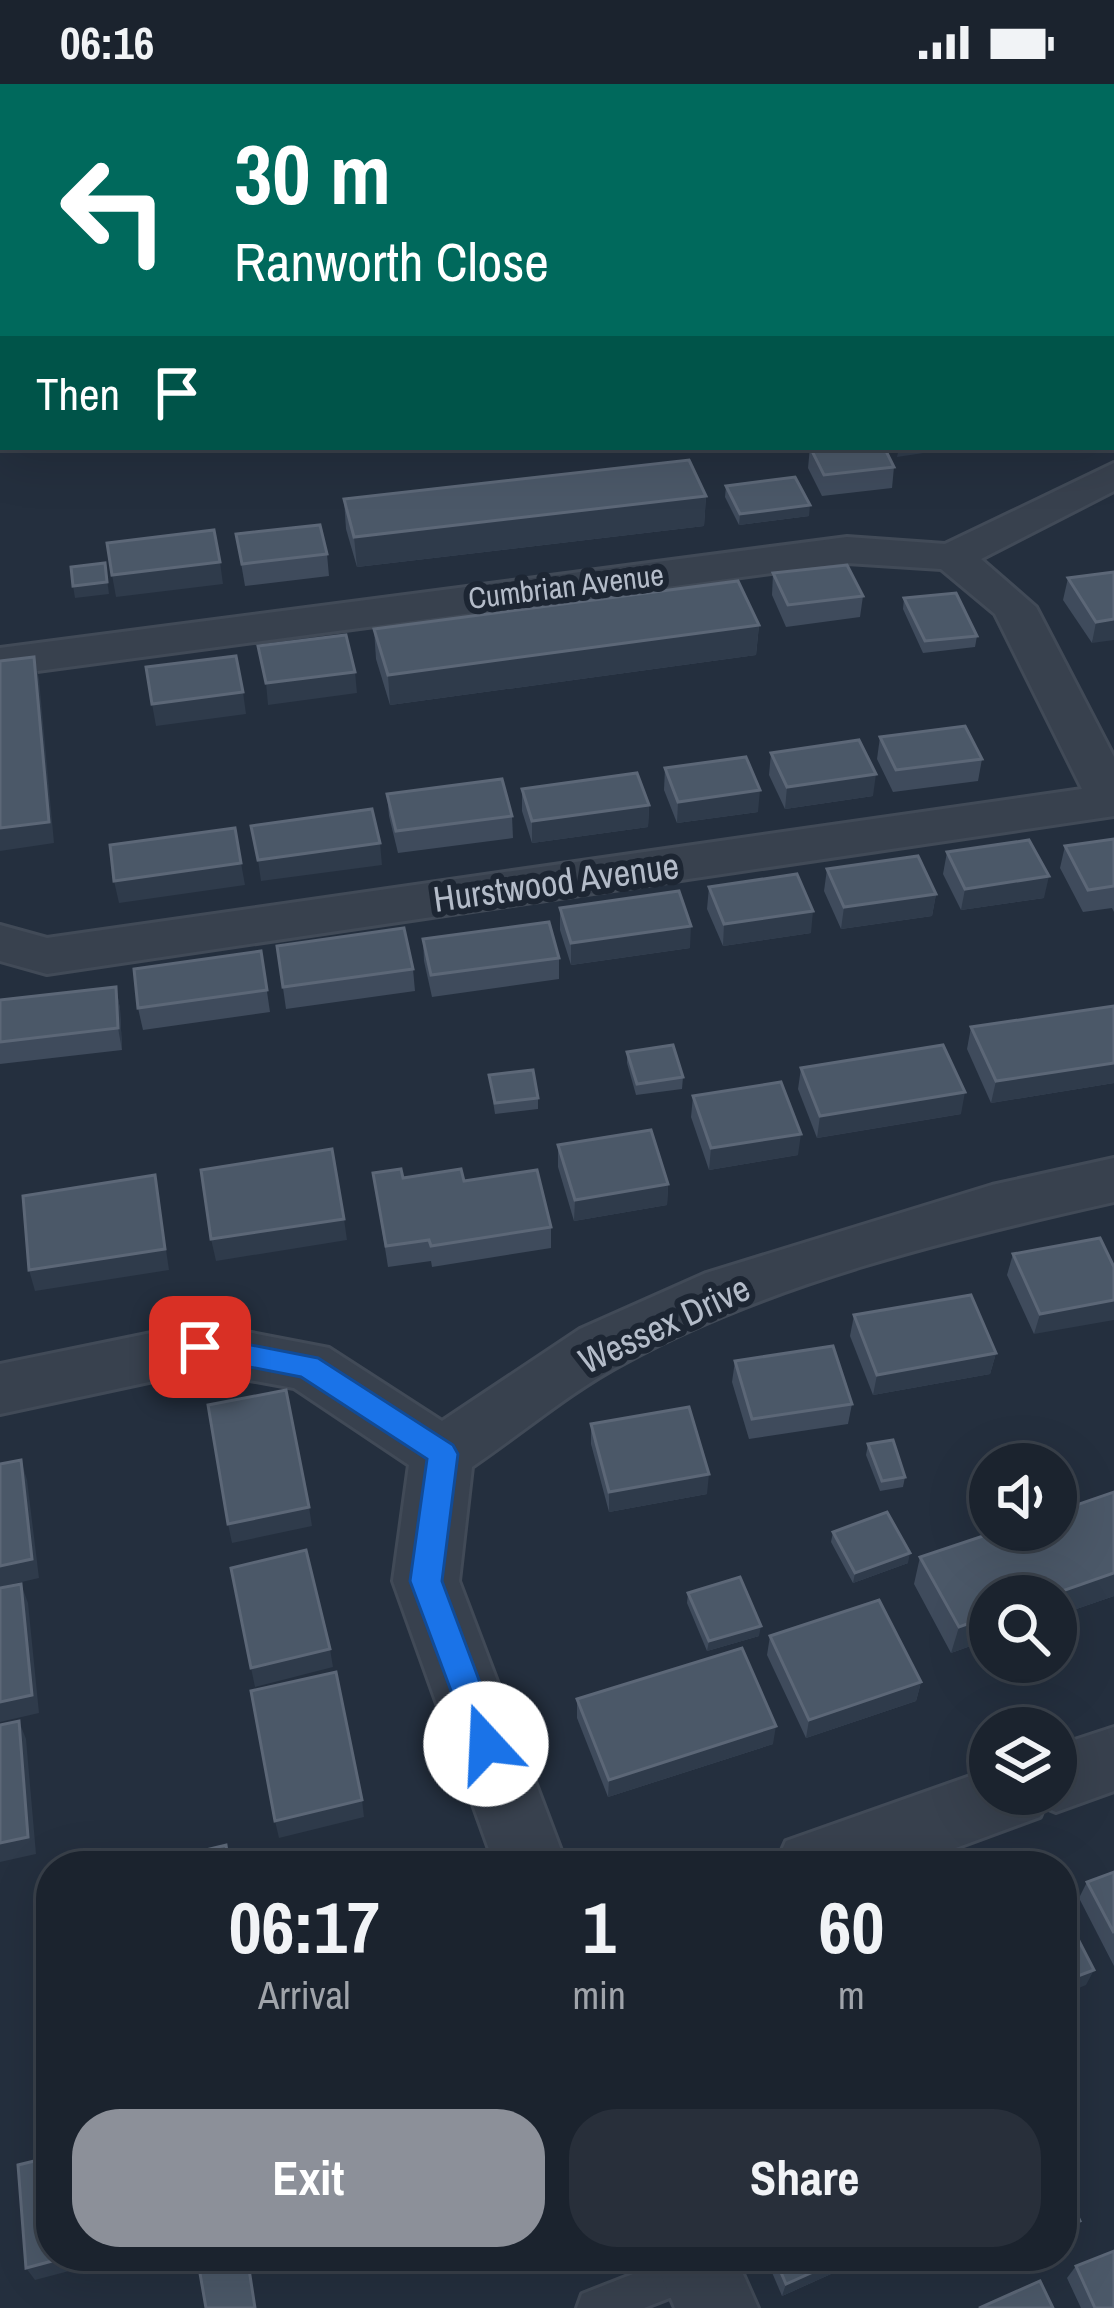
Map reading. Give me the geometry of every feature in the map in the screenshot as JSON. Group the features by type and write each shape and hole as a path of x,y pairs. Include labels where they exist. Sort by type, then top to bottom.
{"street":[{"name":"Cumbrian Avenue","path":"0,662 847,550 952,556 1114,475"},
{"path":"952,556 1014,607 1113,800"},
{"name":"Hurstwood Avenue","path":"0,943 47,956 1113,800"},
{"name":"Wessex Drive","path":"442,1454 602,1346 727,1290 992,1207 1114,1180"},
{"path":"0,1389 200,1347 308,1366 442,1454 426,1581 525,1851"},
{"path":"1077,1772 1114,1759"},
{"path":"854,1851 969,1810"}],"lane":[{"path":"596,2308 703,2277"}],"building":[{"path":"812,450 886,450 894,467 824,475"},
{"path":"689,460 706,496 354,537 344,499"},
{"path":"795,477 810,505 740,514 726,486"},
{"path":"320,525 327,554 242,564 236,534"},
{"path":"214,530 220,562 112,575 107,543"},
{"path":"105,563 107,582 73,586 71,567"},
{"path":"847,565 863,596 788,605 773,573"},
{"path":"1114,572 1114,619 1096,622 1068,578"},
{"path":"738,581 759,625 388,675 374,629"},
{"path":"956,593 977,636 925,641 904,598"},
{"path":"346,635 355,672 266,683 258,646"},
{"path":"236,656 243,692 152,704 146,667"},
{"path":"34,657 49,822 0,828 0,661"},
{"path":"965,726 982,759 896,770 880,737"},
{"path":"859,740 876,774 787,787 771,753"},
{"path":"746,757 760,790 678,802 665,768"},
{"path":"637,773 649,805 532,821 522,789"},
{"path":"502,779 512,816 396,831 387,794"},
{"path":"372,809 380,843 258,860 251,826"},
{"path":"235,828 241,863 114,881 110,845"},
{"path":"1114,839 1114,886 1088,890 1065,846"},
{"path":"1029,840 1049,876 965,889 947,852"},
{"path":"918,856 936,894 844,907 827,869"},
{"path":"797,874 813,911 724,924 709,887"},
{"path":"679,891 691,926 571,943 560,908"},
{"path":"549,922 559,958 431,975 423,939"},
{"path":"404,928 413,969 283,987 277,946"},
{"path":"261,951 267,990 138,1008 134,969"},
{"path":"116,987 118,1028 0,1042 0,1000"},
{"path":"1114,1006 1114,1063 996,1081 971,1027"},
{"path":"673,1045 683,1077 637,1084 627,1052"},
{"path":"943,1045 965,1092 820,1116 801,1068"},
{"path":"533,1070 538,1098 495,1103 489,1075"},
{"path":"781,1082 801,1134 711,1148 693,1096"},
{"path":"651,1130 668,1184 575,1200 558,1145"},
{"path":"332,1149 344,1219 211,1239 201,1170"},
{"path":"401,1169 403,1178 461,1169 464,1181 537,1170 551,1227 431,1246 429,1240 386,1246 373,1173"},
{"path":"155,1175 165,1249 29,1270 23,1196"},
{"path":"1100,1238 1114,1267 1114,1300 1040,1314 1013,1254"},
{"path":"971,1295 996,1353 877,1375 854,1315"},
{"path":"833,1346 852,1404 752,1419 735,1361"},
{"path":"286,1390 309,1507 228,1524 208,1405"},
{"path":"689,1407 709,1474 609,1492 591,1424"},
{"path":"893,1440 905,1477 882,1481 868,1444"},
{"path":"21,1460 32,1559 0,1566 0,1464"},
{"path":"1114,1492 1114,1573 1077,1586 1077,1575 969,1575 969,1623 959,1627 920,1557 969,1541 969,1551 1077,1551 1077,1505"},
{"path":"887,1512 910,1553 855,1573 833,1532"},
{"path":"306,1550 330,1649 251,1668 231,1568"},
{"path":"740,1577 761,1626 709,1641 688,1593"},
{"path":"21,1584 32,1695 0,1702 0,1588"},
{"path":"879,1600 921,1682 809,1720 770,1636"},
{"path":"742,1648 776,1726 609,1780 577,1699"},
{"path":"336,1672 362,1800 275,1821 251,1691"},
{"path":"19,1721 28,1837 0,1843 0,1725"},
{"path":"1114,1872 1114,1933 1087,1882"},
{"path":"1077,1937 1094,1970 1077,1976"},
{"path":"36,2161 36,2265 26,2268 18,2165"},
{"path":"1114,2251 1114,2308 1095,2308 1077,2266"},
{"path":"200,2271 249,2271 255,2308 206,2308"},
{"path":"780,2271 815,2271 786,2284"},
{"path":"1040,2281 1053,2308 979,2308"}],"route":[{"path":"200,1347 308,1366 442,1454 426,1581 486,1744"}]}
